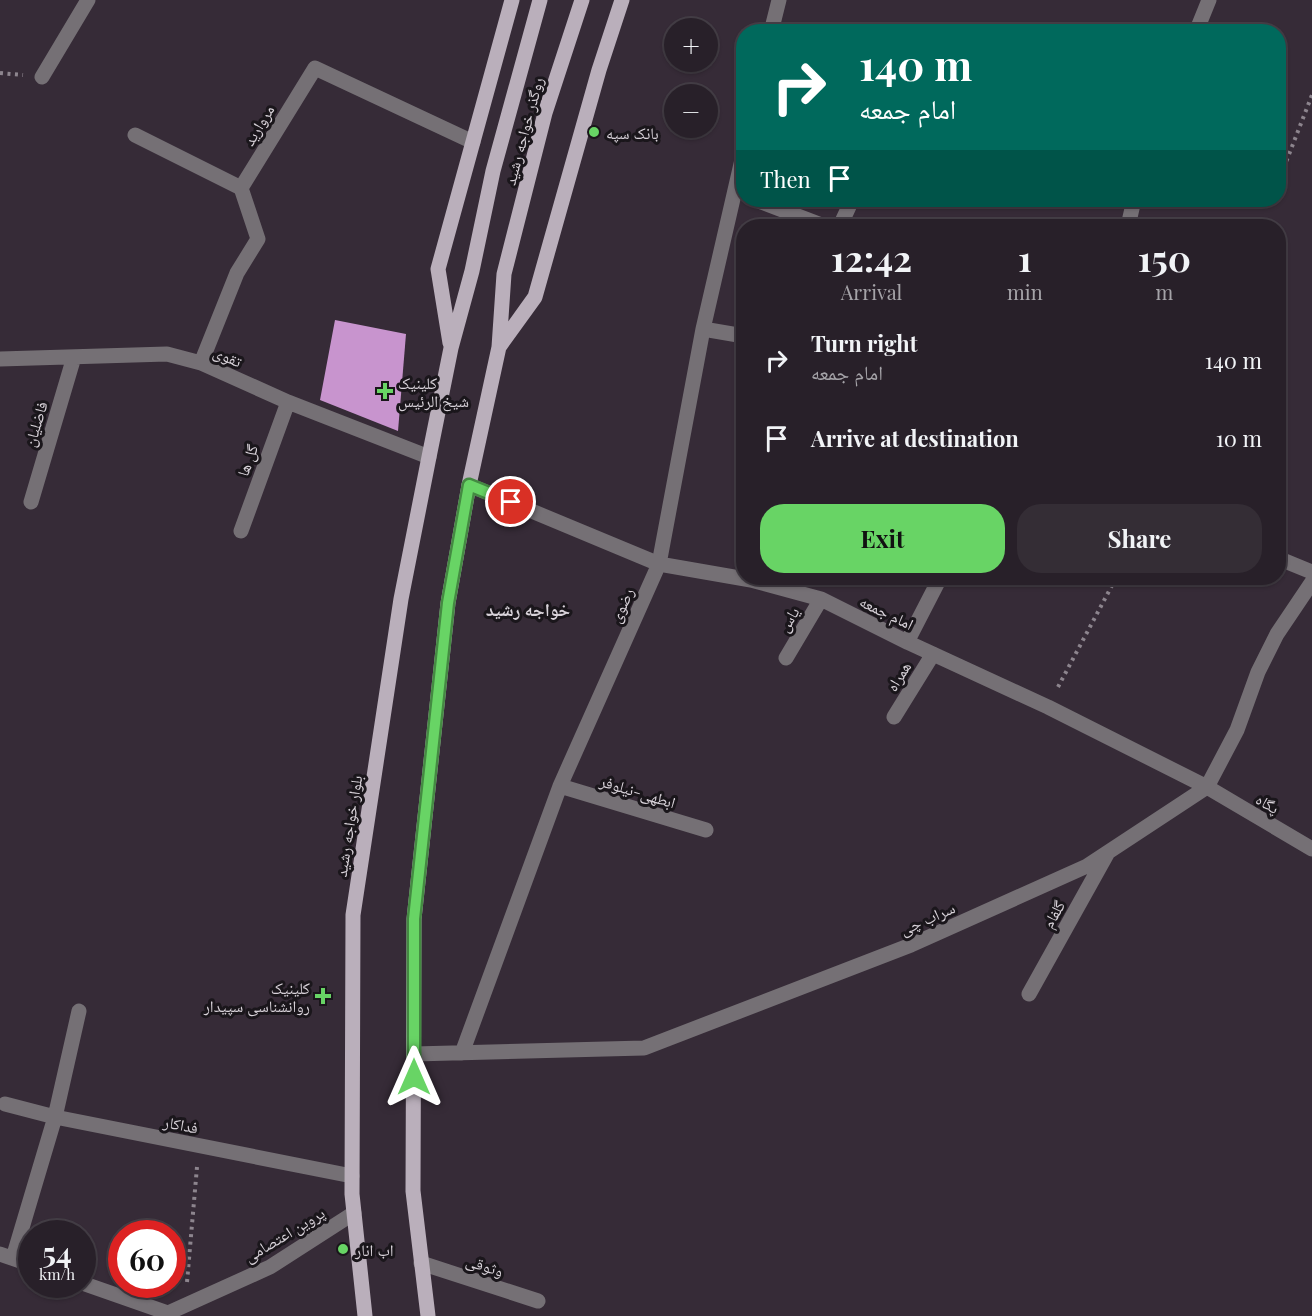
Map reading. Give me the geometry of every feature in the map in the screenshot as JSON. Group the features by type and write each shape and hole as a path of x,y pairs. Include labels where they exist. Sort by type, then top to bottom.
{"main road":[{"path":"451,348 438,269 512,0"},
{"name":"روگذر خواجه رشید","path":"451,348 472,271 493,171 540,0"},
{"name":"روگذر خواجه رشید","path":"498,347 504,274 545,113 582,0"},
{"path":"428,1316 413,1191 414,919 448,603 469,485 498,347 535,297 621,0"},
{"name":"بلوار خواجه رشید","path":"365,1316 352,1176 353,915 401,599 451,348"}],"street":[{"path":"42,77 88,0"},
{"path":"773,24 779,0"},
{"path":"1199,24 1209,0"},
{"name":"مروارید","path":"241,188 315,68 473,142"},
{"path":"135,135 241,188 258,239 237,273 201,363"},
{"name":"رضوی","path":"462,1053 560,786 659,564 703,329 736,204"},
{"path":"775,207 806,219"},
{"path":"703,329 736,335"},
{"name":"تقوی","path":"0,359 167,354 201,363 288,402 429,457"},
{"name":"فاضلیان","path":"31,502 74,357"},
{"name":"گل ها","path":"241,531 288,402"},
{"name":"امام جمعه","path":"469,485 659,564 736,577"},
{"path":"1286,561 1312,572"},
{"name":"سراب چی","path":"414,1054 644,1048 911,945 1087,866 1207,787 1237,730 1258,672 1277,634 1312,582"},
{"name":"امام جمعه","path":"772,585 821,599 907,642 1048,707 1207,787"},
{"path":"907,642 936,585"},
{"name":"یاس","path":"786,657 821,599"},
{"name":"همراه","path":"894,717 933,654"},
{"name":"ابطهی-نیلوفر","path":"560,786 706,830"},
{"name":"پگاه","path":"1207,787 1312,849"},
{"name":"گلفام","path":"1029,994 1109,852"},
{"path":"6,1256 55,1117 79,1011"},
{"name":"فداکار","path":"4,1104 55,1117 352,1176"},
{"name":"پروین اعتصامی","path":"168,1315 184,1305 270,1267 354,1213"},
{"name":"وثوقی","path":"421,1263 538,1301"},
{"path":"96,1288 168,1315"}],"path":[{"path":"1286,162 1312,95"},
{"path":"1048,707 1112,585"},
{"path":"184,1305 199,1145"}],"building":[{"path":"335,320 406,334 398,431 320,400"}],"place":[{"name":"بانک سپه","path":"594,132"},
{"name":"کلینیک شیخ الرئیس","path":"385,391"},
{"name":"کلینیک روانشناسی سپیدار","path":"323,996"},
{"name":"اب انار","path":"343,1249"}],"district":[{"name":"خواجه رشید","path":"528,609"}],"route":[{"path":"414,1077 414,919 448,603 469,485 511,502"}]}
